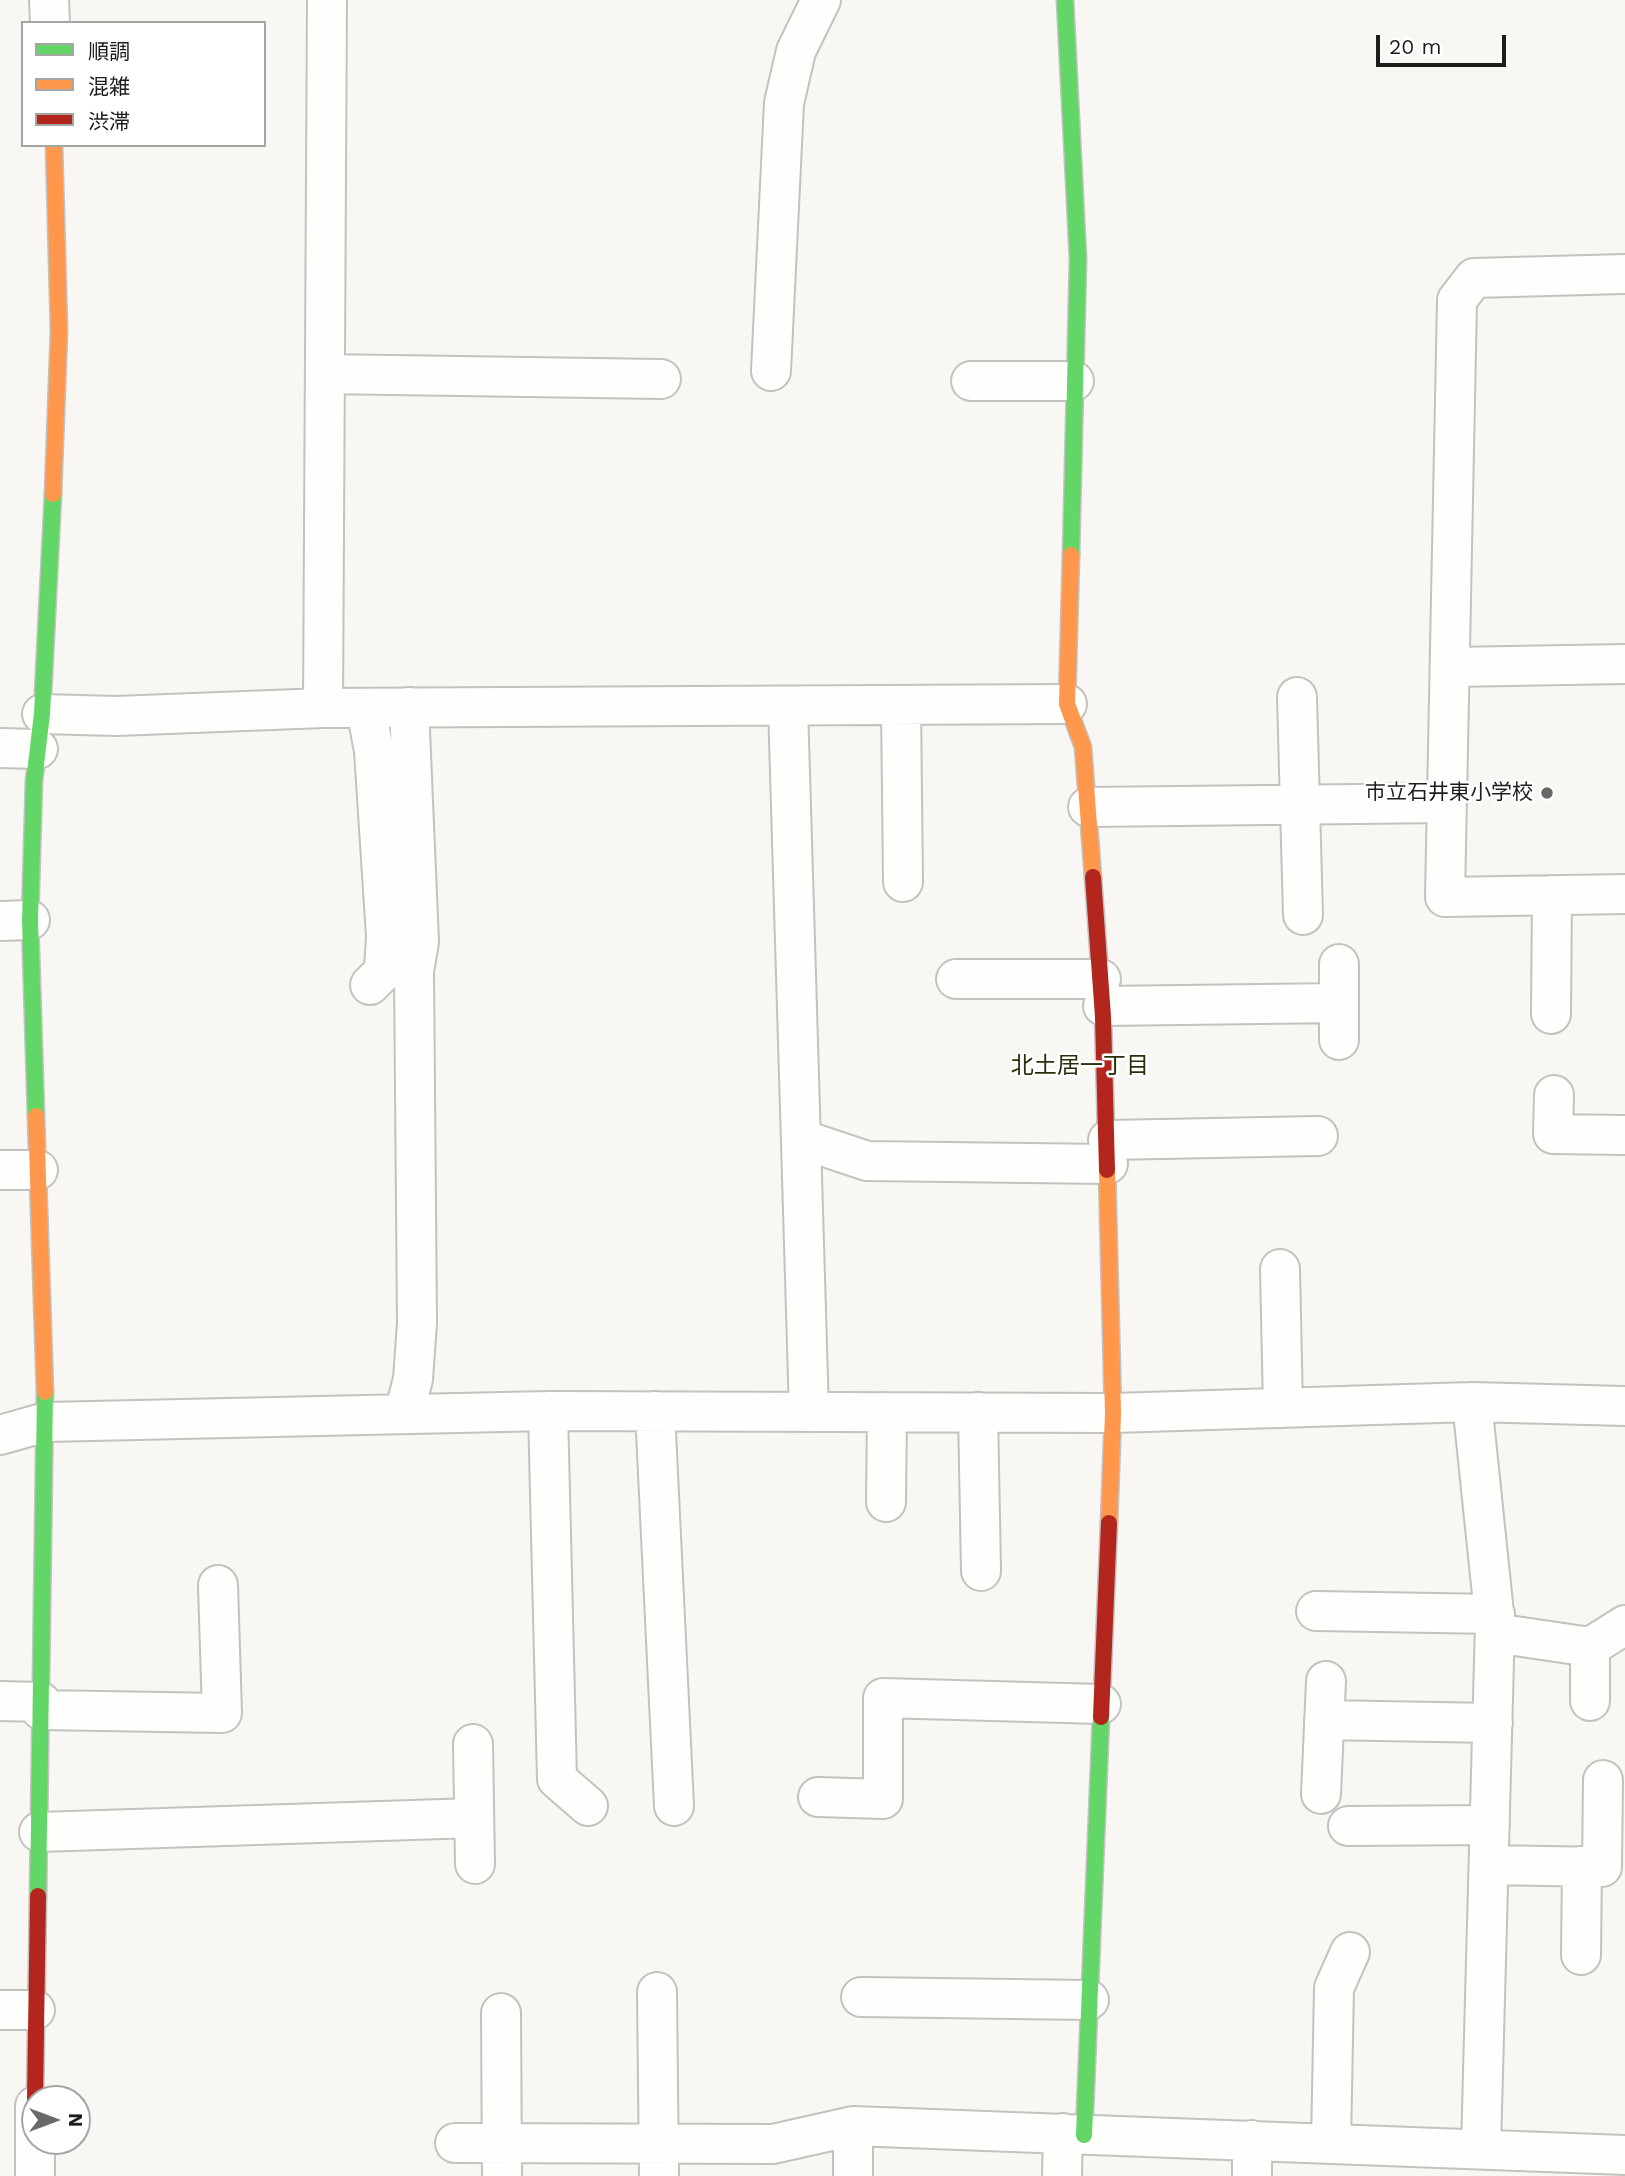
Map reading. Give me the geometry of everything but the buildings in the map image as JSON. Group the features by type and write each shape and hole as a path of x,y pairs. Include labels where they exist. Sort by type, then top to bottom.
{"street":[{"path":"49,0 50,21"},
{"path":"323,708 327,0"},
{"path":"771,371 784,103 796,51 821,0"},
{"path":"1062,2176 1074,2134 1089,2000 1114,1413 1102,993 1083,747 1067,704 1077,259 1065,0"},
{"path":"32,2085 18,2010 39,1832 46,1422 38,1170 15,920 40,731 59,331 54,147"},
{"path":"1625,274 1474,278 1457,300 1452,667 1445,897 1625,894"},
{"path":"325,374 661,379"},
{"path":"971,381 1074,381"},
{"path":"1452,667 1625,664"},
{"path":"1297,697 1303,915"},
{"path":"0,748 40,731 116,716 323,708 1067,704"},
{"path":"901,705 904,882"},
{"path":"788,706 809,1412"},
{"path":"389,976 419,942 409,707"},
{"path":"366,708 374,751 416,1324 413,1379 404,1414"},
{"path":"1088,807 1447,803"},
{"path":"1551,1014 1552,895"},
{"path":"956,979 1102,993 1339,1022 1339,964"},
{"path":"1554,1095 1553,1134 1625,1135"},
{"path":"801,1139 867,1161 1108,1152 1318,1136"},
{"path":"0,1170 38,1170"},
{"path":"1280,1269 1283,1408"},
{"path":"0,1435 46,1422 548,1410 1114,1413 1472,1402 1625,1406"},
{"path":"1470,2157 1489,1865 1495,1623 1472,1402"},
{"path":"548,1410 558,1779 588,1806"},
{"path":"655,1411 674,1806"},
{"path":"886,1502 887,1412"},
{"path":"978,1412 981,1572"},
{"path":"0,1701 41,1706 222,1713 218,1585"},
{"path":"1316,1611 1495,1623 1590,1647 1625,1625"},
{"path":"1590,1647 1590,1701"},
{"path":"1321,1794 1326,1681"},
{"path":"818,1797 883,1799 883,1698 1101,1704"},
{"path":"1324,1720 1493,1723"},
{"path":"473,1744 475,1864"},
{"path":"1489,1865 1602,1867 1603,1780"},
{"path":"39,1832 474,1818"},
{"path":"1348,1826 1490,1825"},
{"path":"1581,1955 1583,1866"},
{"path":"1331,2143 1334,1988 1350,1952"},
{"path":"657,1992 659,2160"},
{"path":"861,1997 1089,2000"},
{"path":"501,2013 502,2160"},
{"path":"455,2143 502,2160 659,2160 773,2144 853,2126 1074,2134 1252,2158 1331,2143 1470,2157 1625,2155"},
{"path":"853,2126 853,2176"},
{"path":"35,2155 35,2176"}],"traffic: fast":[{"path":"1065,0 1078,259 1071,555"},
{"path":"36,1116 30,920 34,781 42,714 53,494"},
{"path":"38,1896 45,1392"},
{"path":"1084,2135 1101,1717"}],"traffic: slow":[{"path":"53,494 59,331 54,147"},
{"path":"1071,555 1067,704 1083,747 1093,877"},
{"path":"36,1116 45,1392"},
{"path":"1107,1170 1113,1413 1109,1523"}],"traffic: jam":[{"path":"1093,877 1103,1017 1107,1170"},
{"path":"1101,1717 1109,1523"},
{"path":"35,2085 38,1896"}],"place":[{"name":"市立石井東小学校","path":"1547,793"}],"district":[{"name":"北土居一丁目","path":"1080,1066"}]}
